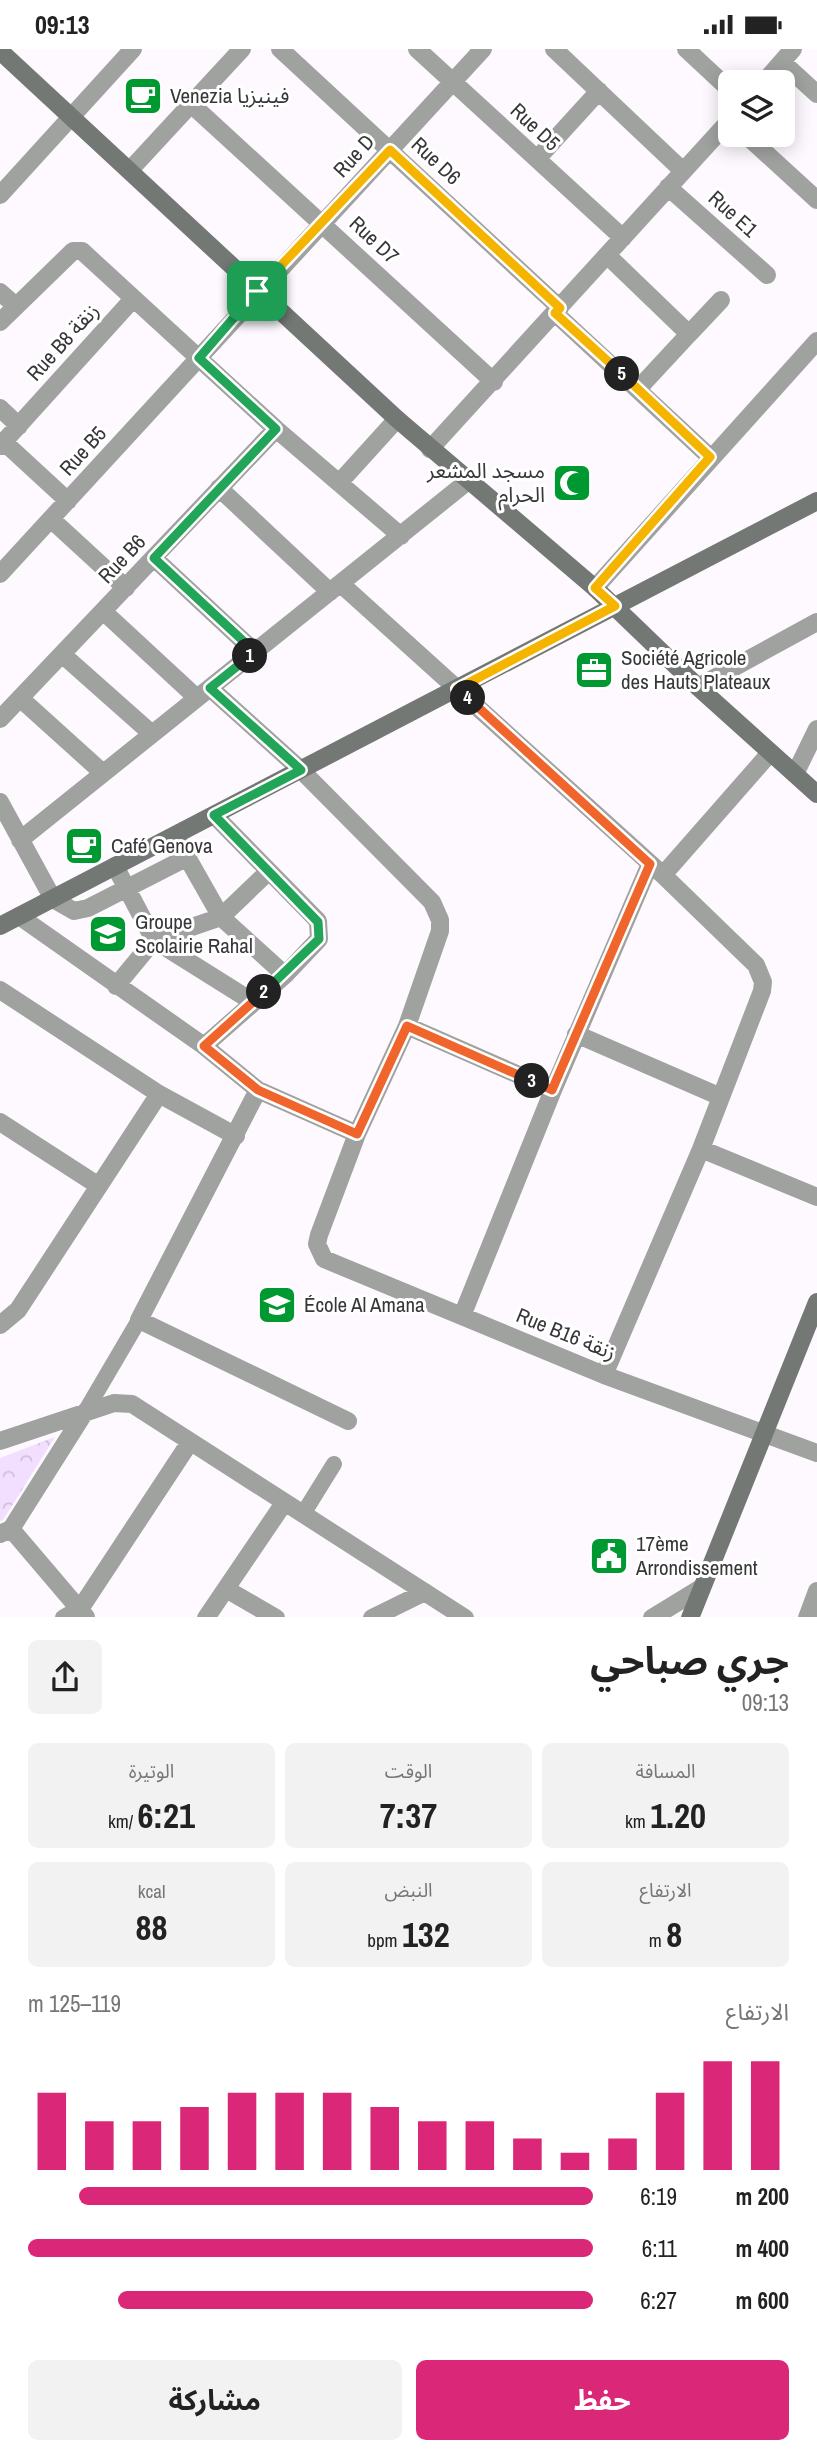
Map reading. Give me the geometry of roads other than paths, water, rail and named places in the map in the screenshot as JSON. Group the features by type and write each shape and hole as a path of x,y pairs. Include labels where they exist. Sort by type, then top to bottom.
{"main road":[{"path":"0,51 397,419 595,588 698,687 817,794"},
{"path":"0,926 817,501"},
{"path":"690,1617 817,1302"}],"street":[{"path":"0,195 133,49"},
{"path":"130,170 242,49"},
{"name":"Rue D6","path":"280,49 390,150 710,457"},
{"name":"Rue D5","path":"417,49 623,238"},
{"name":"Rue D","path":"257,291 323,224 483,49"},
{"path":"554,49 683,171"},
{"path":"685,49 718,79"},
{"path":"775,70 788,55 817,94"},
{"path":"537,159 599,92"},
{"name":"Rue D7","path":"191,104 494,382"},
{"path":"430,449 494,382 718,133"},
{"path":"759,147 817,201"},
{"name":"Rue E1","path":"668,187 767,275"},
{"path":"0,323 73,251 82,251 276,429 401,536"},
{"path":"608,256 685,329"},
{"name":"Rue B5","path":"0,574 52,520 257,291"},
{"path":"0,292 16,306"},
{"name":"Rue B8 زنقة","path":"2,444 132,299"},
{"path":"638,389 685,329 721,300"},
{"path":"595,588 817,341"},
{"path":"0,408 19,426"},
{"path":"339,484 397,419"},
{"name":"Rue B6","path":"0,719 276,429"},
{"path":"2,444 68,501"},
{"path":"20,840 468,481"},
{"path":"219,488 457,689 756,965 763,982 762,991 701,1149 604,1375"},
{"path":"52,520 126,588"},
{"path":"154,558 255,652"},
{"path":"19,916 204,1046 258,1090 357,1134 407,1026 440,931 438,912 432,902 301,770 104,612"},
{"path":"698,687 817,622"},
{"path":"63,655 152,734"},
{"path":"21,699 103,773"},
{"path":"795,774 817,729"},
{"path":"462,1316 576,1034 656,870 770,753"},
{"path":"0,802 52,899 68,909 80,910 186,858"},
{"path":"204,1046 285,975 319,939 318,922 214,815"},
{"path":"175,836 221,917 285,975"},
{"path":"115,866 155,940 253,1002"},
{"path":"116,986 155,940 221,917 270,871"},
{"path":"0,990 159,1094 236,1136"},
{"path":"407,1026 552,1090"},
{"path":"576,1034 721,1097"},
{"path":"191,1442 77,1615 6,1532 85,1412 139,1320 258,1090"},
{"path":"0,1325 18,1310 159,1094"},
{"path":"3,1130 99,1186"},
{"name":"Rue B16 زنقة","path":"357,1134 319,1235 317,1244 324,1259 604,1375 817,1453"},
{"path":"701,1149 817,1197"},
{"path":"139,1320 348,1421"},
{"path":"0,1441 114,1403 132,1404 463,1617"},
{"path":"303,1514 334,1464"},
{"path":"207,1617 284,1503"},
{"path":"654,1617 701,1588"},
{"path":"226,1589 274,1617"},
{"path":"807,1617 817,1591"},
{"path":"374,1617 425,1592"}],"place":[{"name":"Venezia فينيزيا","path":"143,96"},
{"name":"مسجد المشعر الحرام","path":"572,483"},
{"name":"Société Agricole des Hauts Plateaux","path":"594,670"},
{"name":"Café Genova","path":"84,846"},
{"name":"Groupe Scolairie Rahal","path":"108,934"},
{"name":"École Al Amana","path":"277,1305"},
{"name":"17ème Arrondissement","path":"609,1556"}]}
